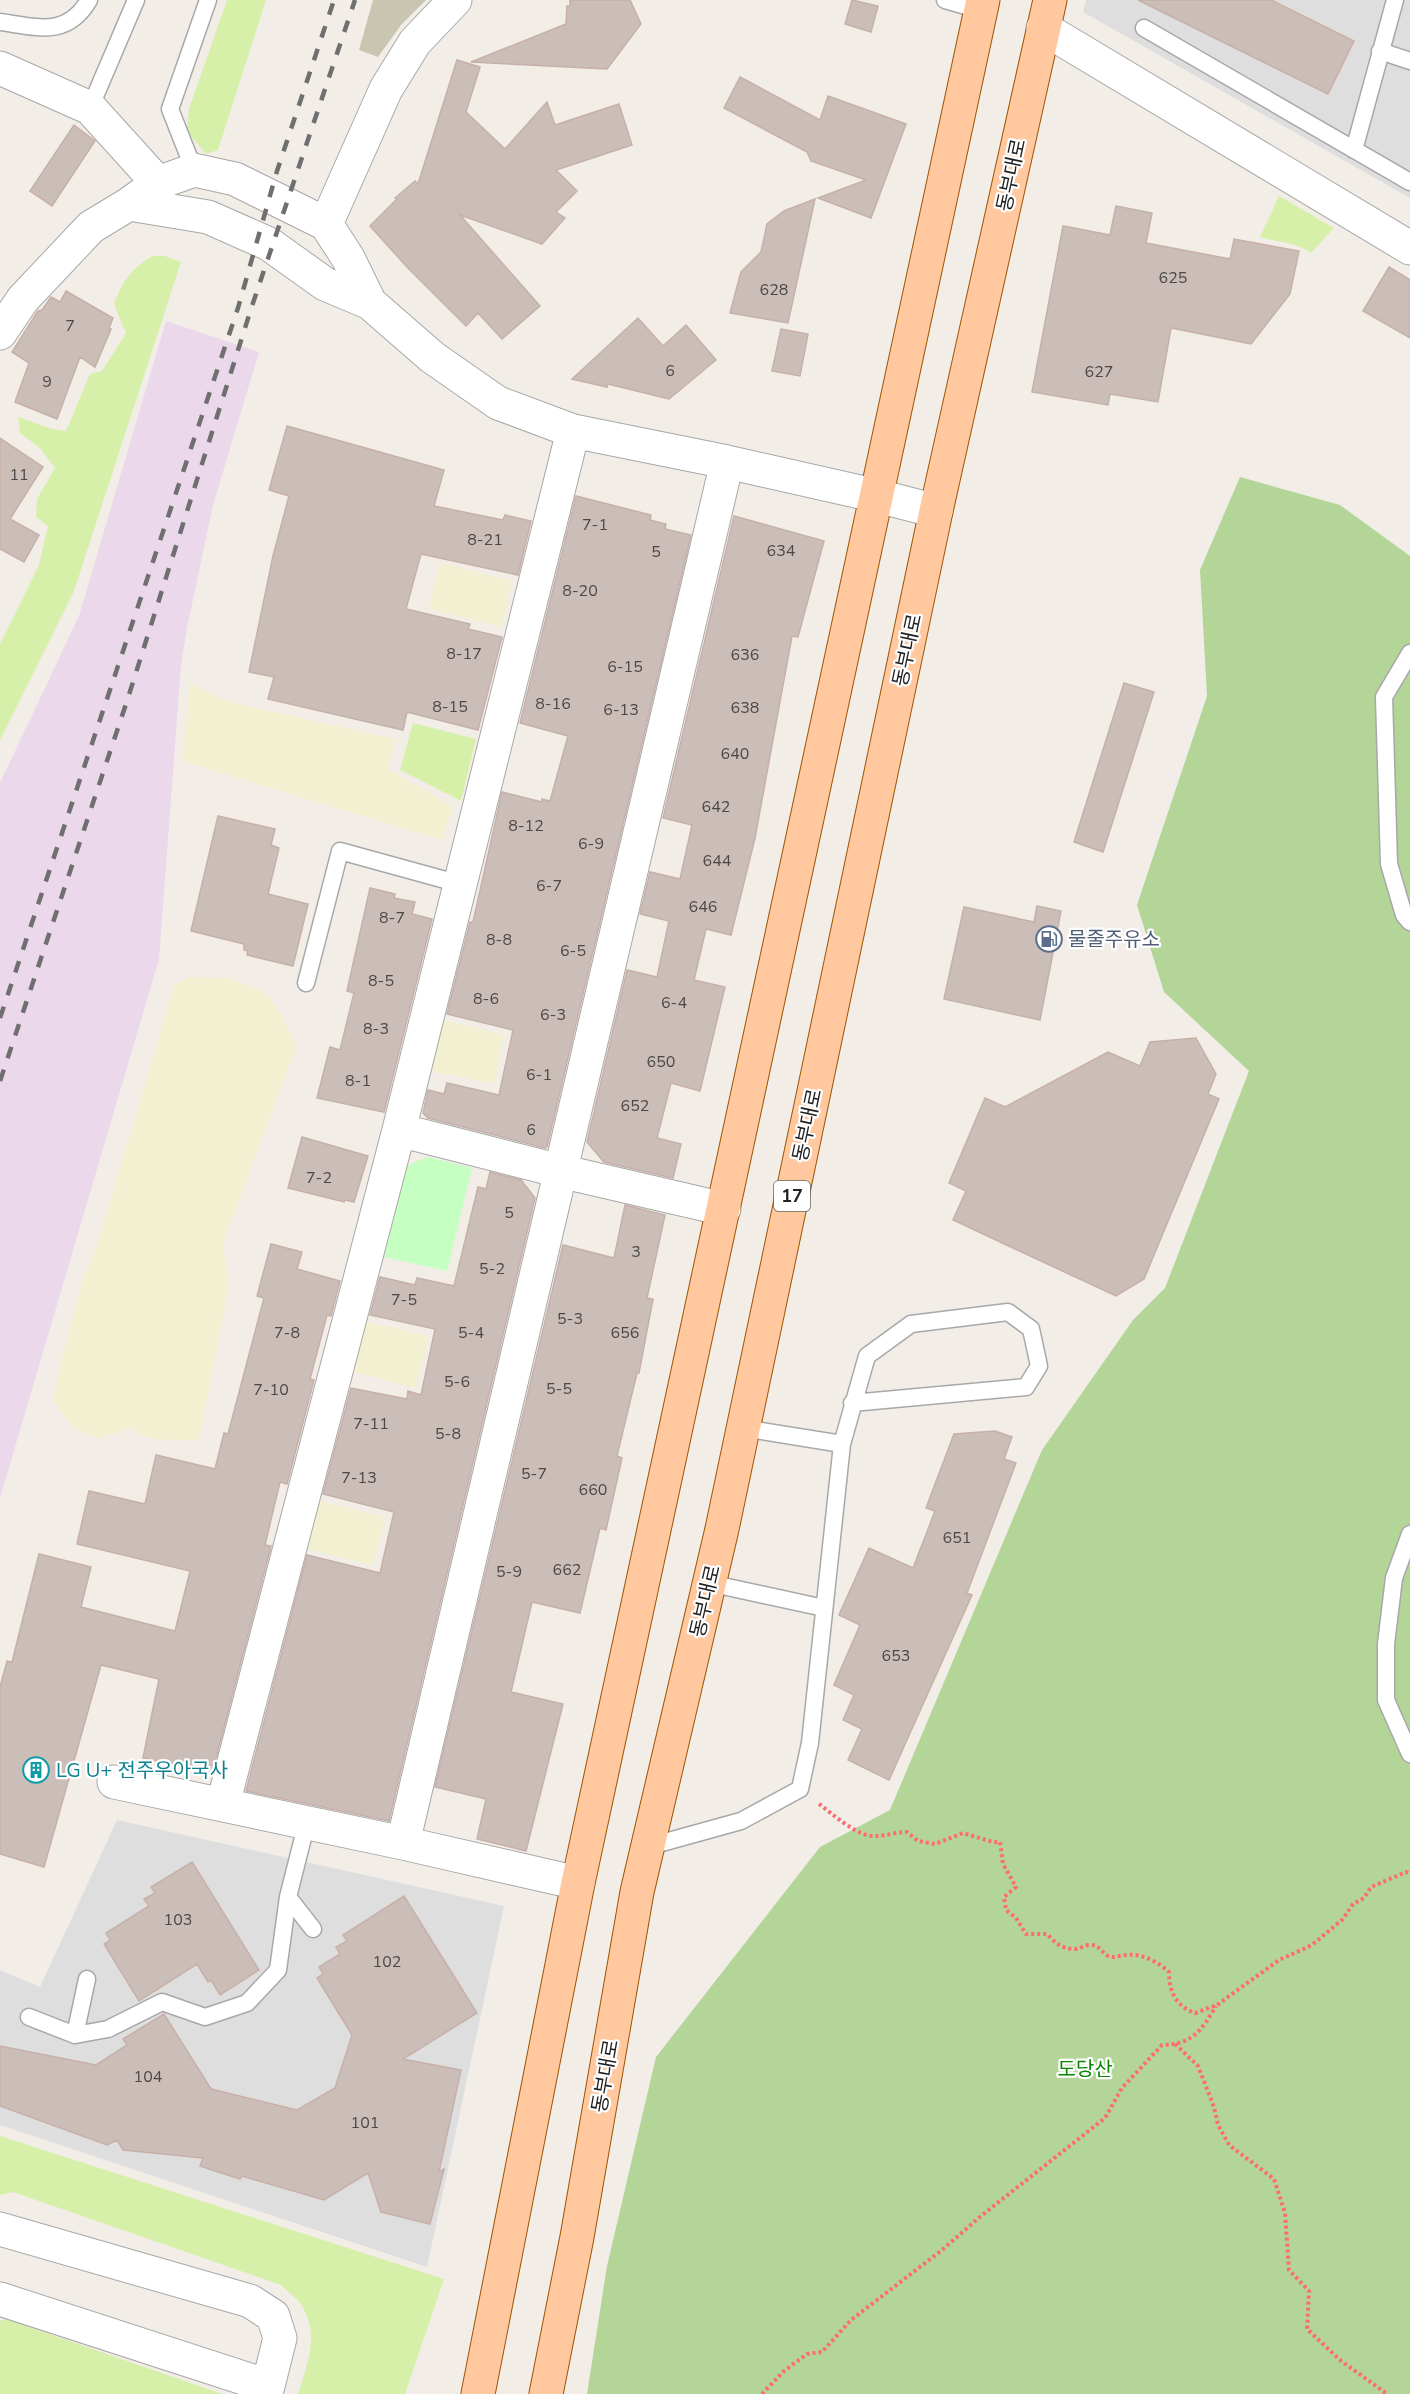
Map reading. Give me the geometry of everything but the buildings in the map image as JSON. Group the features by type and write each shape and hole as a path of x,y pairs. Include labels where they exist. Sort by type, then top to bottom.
{"main road":[{"path":"478,2394 578,1883 982,5"},
{"name":"동부대로","path":"546,2394 577,2237 637,1892 743,1428 936,511 1047,14"}],"street":[{"path":"326,224 386,89 415,42 455,0"},
{"path":"1047,14 1410,248"},
{"path":"0,68 90,108 158,183"},
{"path":"0,333 23,298 91,227 158,183 194,170 235,179 326,224 348,258 370,303"},
{"path":"129,204 208,217 269,244 325,284 370,303 432,357 498,403 573,431 727,462 936,511"},
{"path":"223,1804 399,1130 573,431"},
{"path":"403,1843 727,462"},
{"path":"399,1130 560,1171 724,1209"},
{"path":"114,1782 307,1822 578,1883"},
{"path":"0,2229 250,2301 273,2316 280,2338 267,2390 0,2299"}],"lane":[{"path":"0,22 49,29 74,20 89,0"},
{"path":"90,108 136,0"},
{"path":"194,170 170,109 207,0"},
{"path":"945,0 982,5"},
{"path":"1354,150 1395,0"},
{"path":"1144,28 1410,182"},
{"path":"1380,51 1410,61"},
{"path":"1410,653 1384,697 1389,864 1404,915 1410,922"},
{"path":"306,983 340,851 460,884"},
{"path":"647,1847 741,1821 800,1789 810,1743 842,1444 852,1402 867,1356 911,1324 1008,1312 1031,1329 1040,1366 1026,1388 852,1402"},
{"path":"743,1428 842,1444"},
{"path":"1410,1534 1394,1578 1386,1644 1386,1700 1410,1754"},
{"path":"709,1583 824,1608"},
{"path":"29,2017 75,2035 108,2029 162,2002 205,2017 247,2003 278,1970 288,1897 307,1822"},
{"path":"288,1897 313,1929"},
{"path":"75,2035 87,1980"}],"path":[{"path":"800,1789 852,1829 873,1837 892,1832 908,1832 918,1841 935,1844 963,1833 1000,1842 1003,1864 1016,1887 1004,1897 1006,1910 1016,1918 1026,1934 1047,1934 1058,1946 1076,1949 1089,1945 1100,1947 1106,1955 1113,1957 1129,1954 1160,1964 1169,1972 1173,1997 1183,2008 1195,2013 1217,2005 1279,1960 1311,1945 1343,1919 1353,1904 1364,1898 1371,1887 1406,1872 1410,1874"},
{"path":"762,2394 784,2371 807,2354 822,2352 851,2320 942,2250 981,2216 1105,2118 1122,2088 1162,2045 1175,2044 1201,2032 1217,2005"},
{"path":"1175,2044 1198,2066 1214,2107 1218,2125 1229,2145 1274,2179 1285,2213 1289,2270 1309,2291 1307,2329 1340,2360 1387,2394"}],"shaded area":[{"path":"373,0 426,0 401,25 378,57 359,50"},
{"path":"1086,0 1410,0 1410,198 1083,12"},
{"path":"166,321 259,352 213,505 187,628 181,665 159,959 0,1498 0,783 79,616"},
{"path":"440,563 512,581 501,627 429,609"},
{"path":"190,682 229,702 395,739 388,769 453,807 442,840 182,761"},
{"path":"187,977 229,978 257,989 269,997 283,1018 296,1047 223,1243 229,1286 200,1434 196,1441 152,1439 129,1428 99,1439 72,1427 53,1401 59,1368 85,1273 97,1246 174,986"},
{"path":"436,1018 504,1035 494,1084 426,1070"},
{"path":"363,1321 429,1336 415,1388 351,1371"},
{"path":"316,1500 385,1517 373,1566 304,1548"},
{"path":"117,1820 504,1906 427,2267 0,2125 0,1970 40,1987"}],"green space":[{"path":"227,0 266,0 218,150 206,154 187,131 189,109"},
{"path":"1279,196 1334,228 1311,253 1294,245 1260,237"},
{"path":"152,256 165,256 181,262 74,591 0,740 0,644 39,565 48,526 36,517 37,499 55,468 40,448 20,433 18,417 52,429 66,431 90,374 102,371 126,333 114,304 121,288 128,276"},
{"name":"도당산","path":"1240,477 1340,505 1410,556 1410,2394 587,2394 607,2266 656,2057 820,1847 890,1810 1042,1450 1133,1320 1165,1288 1249,1071 1164,992 1137,905 1207,696 1200,570"},
{"path":"413,723 476,739 461,801 400,770"},
{"path":"427,1157 472,1168 447,1271 380,1256 401,1168"},
{"path":"0,2136 444,2279 405,2394 298,2394 310,2350 310,2328 302,2306 281,2285 13,2192 0,2195"},
{"path":"6,2319 222,2394 0,2394 0,2321"}],"railway":[{"path":"0,1018 238,308 277,171 334,0"},
{"path":"0,1081 127,701 251,309 355,0"}],"place":[{"name":"물줄주유소","path":"1049,939"},
{"name":"LG U+ 전주우아국사","path":"36,1770"}]}
